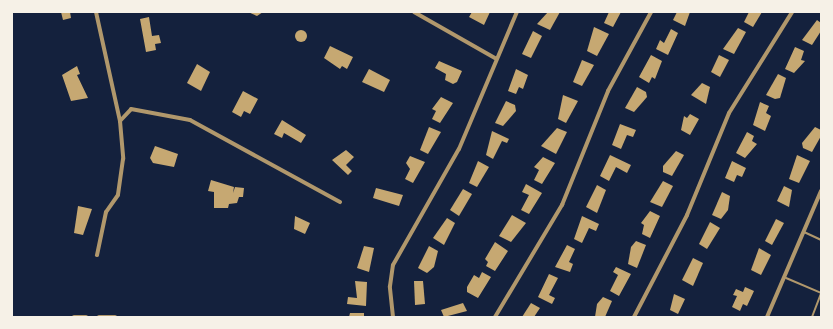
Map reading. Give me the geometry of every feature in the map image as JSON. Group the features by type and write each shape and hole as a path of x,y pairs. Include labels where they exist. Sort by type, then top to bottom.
{"street":[{"path":"96,12 120,121 123,159 118,195 106,212 96,255"},
{"path":"414,12 495,58"},
{"path":"393,317 390,286 393,265 459,149 495,58 517,12"},
{"path":"495,317 562,205 608,92 651,12"},
{"path":"634,317 684,222 729,113 792,12"},
{"path":"120,121 131,110 190,120 340,202"},
{"path":"767,317 786,278 821,191"},
{"path":"74,317 86,317"},
{"path":"99,317 115,317"}],"lane":[{"path":"804,232 821,240"},
{"path":"786,278 821,294 812,317"}],"building":[{"path":"61,12 70,12 71,18 63,20"},
{"path":"248,12 263,12 257,16"},
{"path":"472,12 490,12 484,25 469,17"},
{"path":"548,12 560,12 550,30 537,24"},
{"path":"609,12 621,12 613,27 604,23"},
{"path":"677,12 690,12 685,26 673,20"},
{"path":"749,12 762,12 753,27 744,22"},
{"path":"149,17 152,36 159,35 161,43 155,44 156,50 146,52 140,19"},
{"path":"817,20 821,23 821,31 812,45 802,40"},
{"path":"594,27 609,34 597,56 587,51"},
{"path":"738,28 746,32 734,54 723,49"},
{"path":"671,29 678,33 668,55 656,49 660,40 664,43"},
{"path":"303,30 306,31 306,41 299,42 296,41 295,34 296,31"},
{"path":"533,31 542,36 531,58 522,54"},
{"path":"330,46 353,57 347,69 342,66 340,69 324,58"},
{"path":"795,47 804,51 801,60 805,61 794,73 785,69"},
{"path":"651,55 662,61 655,79 652,77 649,83 639,77"},
{"path":"719,55 729,60 720,77 711,72"},
{"path":"582,60 594,65 582,86 573,82"},
{"path":"439,61 462,71 457,82 453,84 445,80 446,74 435,68"},
{"path":"197,64 210,72 201,91 187,83"},
{"path":"77,66 80,74 77,75 88,98 71,101 62,75"},
{"path":"369,69 390,80 384,92 362,82"},
{"path":"516,69 528,75 523,89 519,87 516,94 508,91"},
{"path":"778,74 786,78 780,98 775,99 766,95"},
{"path":"702,83 710,87 706,104 691,95"},
{"path":"637,87 646,92 647,97 634,112 625,108"},
{"path":"243,91 258,99 250,114 244,111 241,117 232,112"},
{"path":"563,95 578,101 566,123 558,119"},
{"path":"441,97 453,103 440,123 432,119 436,111 432,109"},
{"path":"506,101 515,105 516,111 503,126 495,123"},
{"path":"760,102 769,106 766,113 771,116 765,131 753,125"},
{"path":"690,114 699,119 690,135 681,130 684,116 687,118"},
{"path":"282,120 306,135 301,143 284,133 282,138 274,134"},
{"path":"620,124 636,130 633,137 627,135 621,149 612,145"},
{"path":"429,127 441,132 428,154 420,150"},
{"path":"815,127 821,130 821,136 812,152 803,148 802,143"},
{"path":"557,128 567,132 556,154 541,146"},
{"path":"492,131 509,139 507,143 502,141 493,159 486,155"},
{"path":"747,132 754,136 752,141 757,144 745,158 736,153"},
{"path":"155,146 178,154 174,167 153,163 150,158"},
{"path":"346,150 354,157 346,165 352,171 348,175 332,160"},
{"path":"676,151 684,155 672,176 663,172 663,166"},
{"path":"610,155 631,165 627,173 616,167 609,181 600,176"},
{"path":"797,155 810,161 799,183 789,179"},
{"path":"410,156 425,162 413,183 405,179 410,169 406,163"},
{"path":"543,157 555,163 542,184 534,180 539,170 534,167"},
{"path":"478,161 489,167 477,187 469,183"},
{"path":"732,161 746,168 742,177 737,175 734,182 725,178"},
{"path":"211,180 234,187 233,193 235,187 244,188 243,197 239,197 237,203 229,204 228,208 214,208 214,192 208,191"},
{"path":"663,181 673,186 662,207 650,202"},
{"path":"526,184 542,193 529,214 521,210 529,195 522,192"},
{"path":"597,185 606,190 597,213 586,207"},
{"path":"784,186 792,190 789,207 777,201"},
{"path":"376,188 403,195 399,206 373,198"},
{"path":"463,189 472,194 459,216 450,210"},
{"path":"722,192 730,196 728,210 721,219 712,215"},
{"path":"78,206 92,209 83,235 74,233"},
{"path":"650,211 660,216 650,238 642,234 644,225 641,223"},
{"path":"512,215 526,223 511,242 499,236"},
{"path":"295,216 310,223 305,234 294,229"},
{"path":"582,216 599,224 596,231 589,228 582,243 574,239"},
{"path":"447,218 455,223 444,245 433,238"},
{"path":"776,219 784,223 772,245 765,241"},
{"path":"710,222 720,228 707,249 699,244"},
{"path":"636,241 646,245 637,268 628,264 631,247"},
{"path":"495,242 508,251 495,271 486,266 488,262 485,259"},
{"path":"567,245 575,249 569,262 573,264 570,272 555,267"},
{"path":"364,246 374,248 369,272 357,268"},
{"path":"429,246 438,251 434,267 427,273 418,268"},
{"path":"759,248 771,255 761,275 751,270"},
{"path":"693,258 703,263 693,286 682,280"},
{"path":"616,267 631,274 619,296 610,291 618,275 613,272"},
{"path":"482,272 491,277 478,298 467,292 467,287 474,275 479,278"},
{"path":"549,274 558,278 549,295 555,298 552,304 538,297"},
{"path":"355,281 367,282 366,306 347,304 348,297 357,298"},
{"path":"414,281 423,281 425,304 415,305"},
{"path":"745,287 754,291 747,306 743,304 740,311 732,307 737,296 733,295 736,289 743,292"},
{"path":"674,294 685,299 678,314 670,310"},
{"path":"603,297 612,301 605,317 595,317 597,304"},
{"path":"463,303 467,311 444,317 441,310"},
{"path":"531,303 540,308 534,317 522,317"},
{"path":"350,313 364,313 364,317 349,317"}]}
